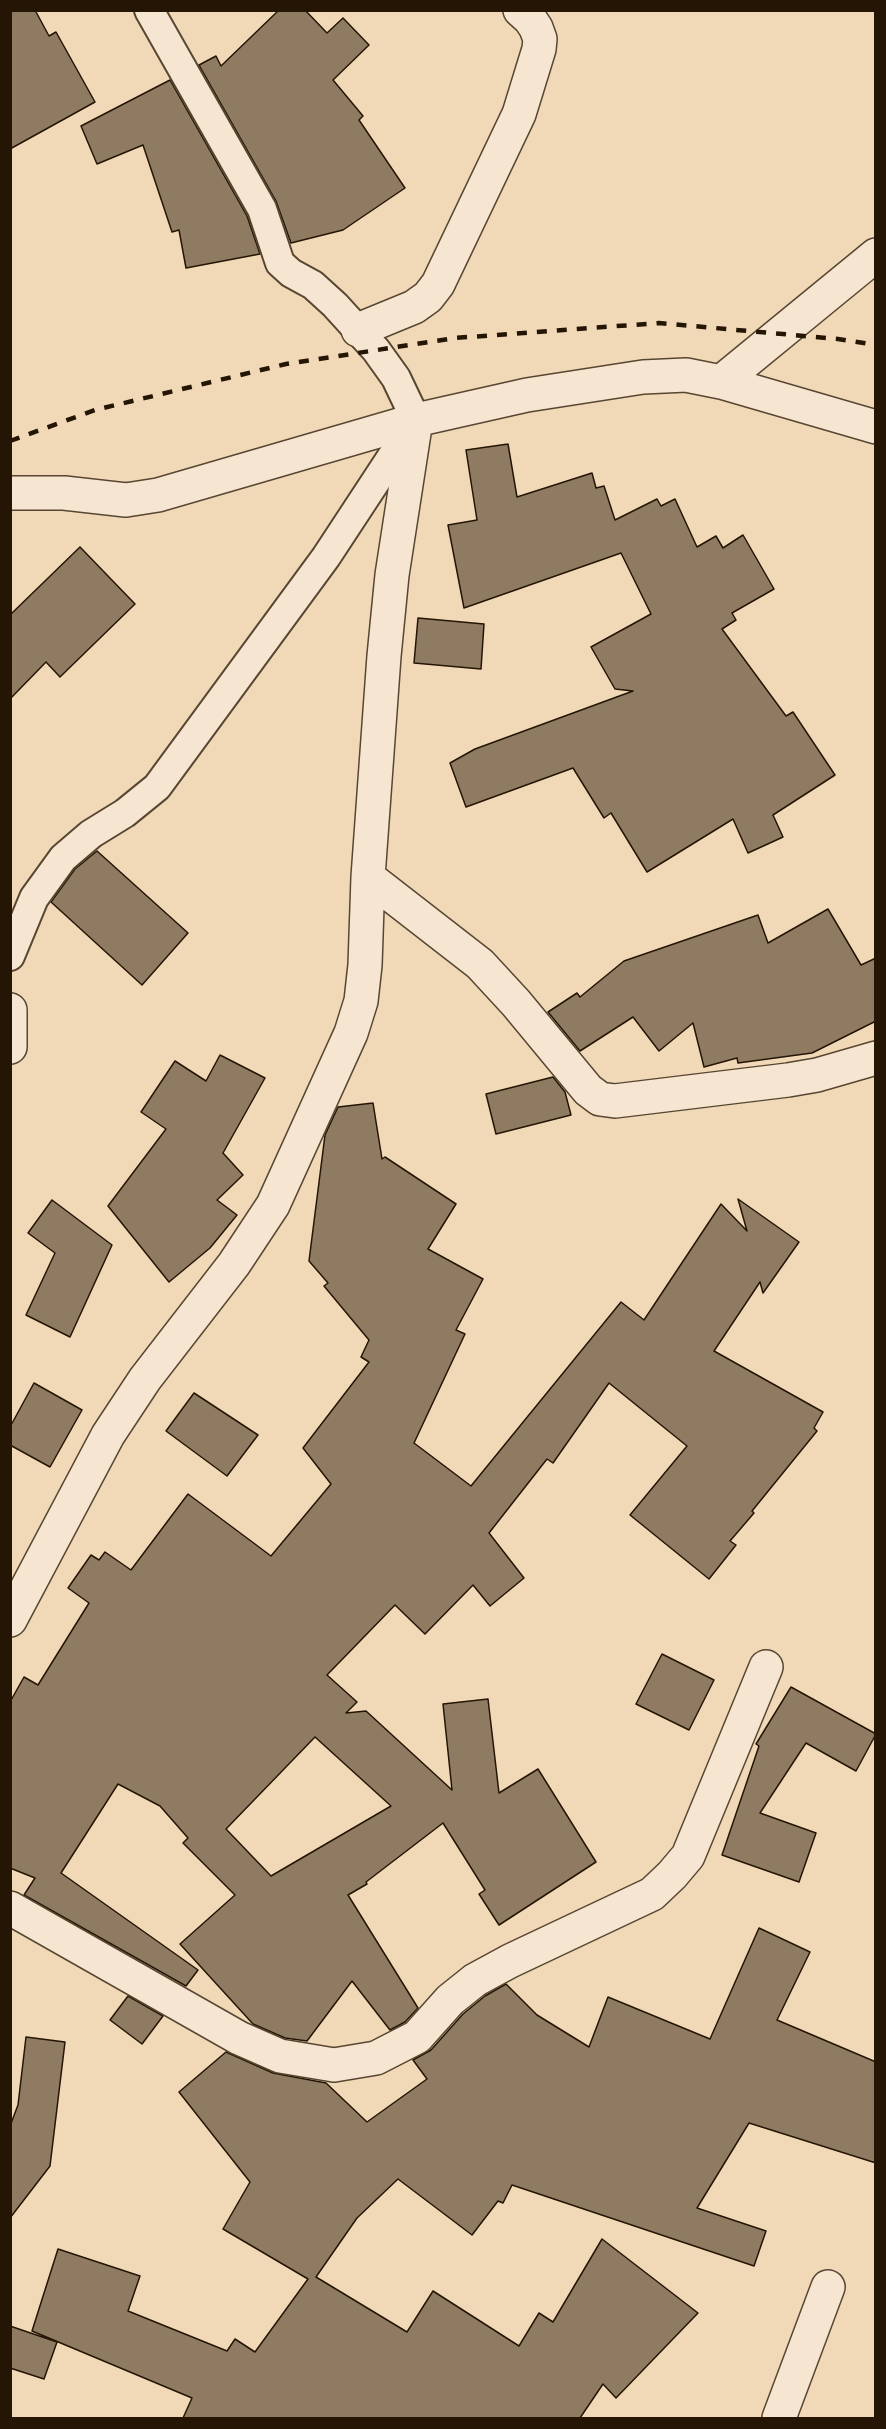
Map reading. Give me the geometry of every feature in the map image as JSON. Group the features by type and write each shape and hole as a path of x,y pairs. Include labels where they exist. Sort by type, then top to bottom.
{"street":[{"path":"358,330 414,307 428,297 438,284 519,114 539,49 540,39 536,28 520,10"},
{"path":"721,382 876,255"},
{"path":"10,493 64,494 126,500 158,495 417,420 526,395 643,377 686,375 721,382 876,427"},
{"path":"10,1620 108,1435 145,1379 234,1264 273,1206 338,1063 361,1001 385,645 393,575 417,420"},
{"path":"368,878 480,964 516,1003 588,1090 600,1098 615,1101 788,1080 817,1075 876,1058"},
{"path":"10,1010 10,1047"},
{"path":"10,1908 239,2038 280,2056 334,2065 376,2058 417,2037 450,2000 475,1980 652,1894 672,1875 688,1856 766,1667"},
{"path":"779,2418 828,2287"}],"lane":[{"path":"10,956 34,898 63,858 91,834 125,813 157,787 326,557 417,420 396,378 358,330 313,285 291,273 280,263 262,209 149,10"}],"building":[{"path":"10,10 35,10 49,36 56,32 95,102 10,149"},
{"path":"279,10 305,10 327,33 343,18 369,45 333,80 363,116 359,120 405,188 343,230 291,243 276,201 199,65 216,56 221,66"},
{"path":"170,80 247,216 260,254 186,268 179,230 172,232 143,145 97,164 81,126"},
{"path":"508,444 517,497 592,473 596,488 604,486 615,520 657,499 661,506 675,499 697,547 716,536 723,548 743,535 774,589 732,613 736,620 722,629 786,716 793,712 835,775 773,815 783,837 748,853 733,819 647,872 611,813 604,818 573,768 466,807 450,763 475,749 633,691 615,689 591,647 651,614 621,553 464,608 448,525 477,520 466,450"},
{"path":"80,547 135,604 60,677 46,662 10,699 10,615"},
{"path":"418,618 484,624 481,669 414,663"},
{"path":"97,851 188,933 142,985 51,902 75,869"},
{"path":"828,909 861,965 876,958 876,1021 812,1053 738,1063 737,1058 704,1067 693,1023 659,1051 633,1017 580,1051 548,1012 577,993 580,997 624,961 758,915 768,943"},
{"path":"220,1055 265,1078 223,1153 243,1175 217,1200 237,1215 210,1248 169,1282 108,1206 166,1129 141,1112 175,1061 206,1081"},
{"path":"553,1077 565,1092 571,1115 496,1134 486,1094"},
{"path":"373,1103 382,1159 385,1157 456,1204 428,1249 483,1279 456,1330 465,1334 414,1443 471,1486 621,1302 644,1320 721,1204 747,1231 738,1199 799,1242 763,1293 760,1282 714,1351 823,1412 814,1428 817,1431 730,1541 736,1545 709,1579 630,1515 687,1446 609,1383 553,1463 547,1459 489,1533 524,1578 490,1606 473,1585 425,1634 395,1605 327,1675 357,1702 346,1713 366,1711 452,1790 443,1704 488,1699 499,1793 538,1769 596,1862 499,1925 479,1894 485,1890 443,1823 366,1882 367,1884 348,1895 418,2008 405,2022 390,2030 352,1981 307,2041 285,2038 253,2024 180,1944 235,1895 183,1843 188,1838 160,1806 118,1784 61,1873 198,1970 186,1986 24,1895 35,1878 10,1868 10,1702 24,1677 38,1685 89,1603 68,1588 91,1555 99,1560 105,1552 131,1570 188,1494 271,1556 331,1484 303,1448 369,1362 361,1357 369,1340 324,1286 328,1283 309,1261 325,1135 338,1107","holes":["315,1737 391,1806 271,1876 226,1829"]},
{"path":"52,1200 112,1245 70,1337 26,1315 55,1253 28,1233"},
{"path":"34,1383 82,1410 50,1467 10,1445 10,1427"},
{"path":"194,1393 258,1435 227,1476 166,1431"},
{"path":"662,1654 714,1680 689,1730 636,1704"},
{"path":"791,1687 876,1734 856,1771 806,1743 760,1813 816,1833 799,1882 722,1855 759,1746 756,1744"},
{"path":"759,1928 810,1952 777,2020 876,2062 876,2163 749,2123 697,2208 766,2231 754,2266 512,2185 503,2203 498,2201 472,2235 398,2179 357,2218 316,2277 407,2332 433,2291 519,2346 539,2313 553,2322 602,2239 698,2313 616,2398 603,2384 580,2418 183,2418 192,2398 32,2331 58,2249 140,2276 128,2311 227,2351 235,2339 255,2352 308,2279 223,2229 250,2182 179,2092 226,2052 273,2073 326,2083 367,2122 427,2079 413,2060 431,2050 463,2014 485,1996 506,1984 537,2015 589,2047 608,1997 710,2039"},
{"path":"128,1996 163,2016 142,2044 110,2020"},
{"path":"26,2037 65,2042 50,2166 10,2218 10,2126 18,2105"},
{"path":"10,2326 57,2342 44,2379 10,2368"}],"railway":[{"path":"10,441 95,410 286,364 455,338 659,323 838,339 876,345"}]}
